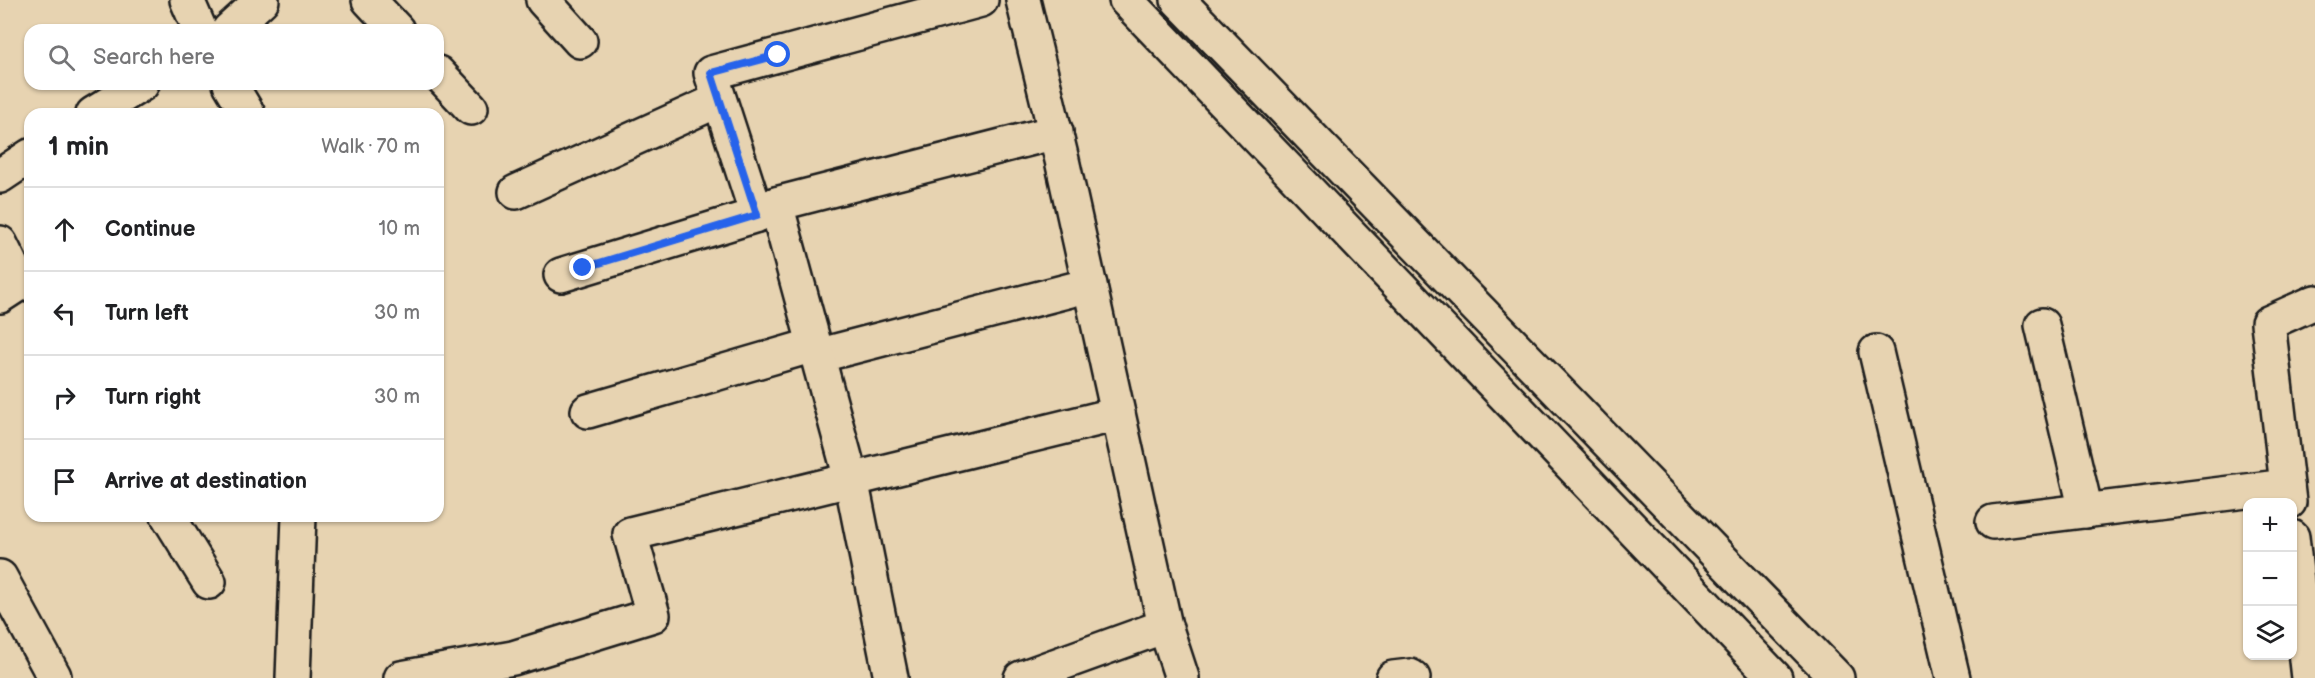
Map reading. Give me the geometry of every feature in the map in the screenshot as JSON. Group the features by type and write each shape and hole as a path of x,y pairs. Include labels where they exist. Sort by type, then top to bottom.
{"street":[{"path":"188,0 198,24"},
{"path":"236,24 262,0"},
{"path":"369,0 392,24"},
{"path":"543,0 580,41"},
{"path":"891,678 851,479 816,351 767,209 719,100 711,73 981,0"},
{"path":"1023,0 1056,132 1165,626 1182,678"},
{"path":"1126,0 1775,678"},
{"path":"1178,0 1837,678"},
{"path":"444,79 471,108"},
{"path":"234,90 244,108"},
{"path":"107,108 133,97"},
{"path":"516,192 719,100"},
{"path":"561,275 767,209 1056,132"},
{"path":"0,176 24,160"},
{"path":"0,243 17,292"},
{"path":"588,411 816,351 1090,285"},
{"path":"1994,522 2086,511 2288,494 2268,323 2315,302"},
{"path":"2042,325 2086,511"},
{"path":"1876,352 1953,678"},
{"path":"401,678 513,658 653,615 630,534 1118,414"},
{"path":"172,522 210,582"},
{"path":"294,678 299,522"},
{"path":"2294,552 2308,678"},
{"path":"0,577 54,676"},
{"path":"1021,678 1165,626"},
{"path":"1393,678 1410,676 1413,678"}],"route":[{"path":"583,268 757,215 711,73 778,55"}]}
